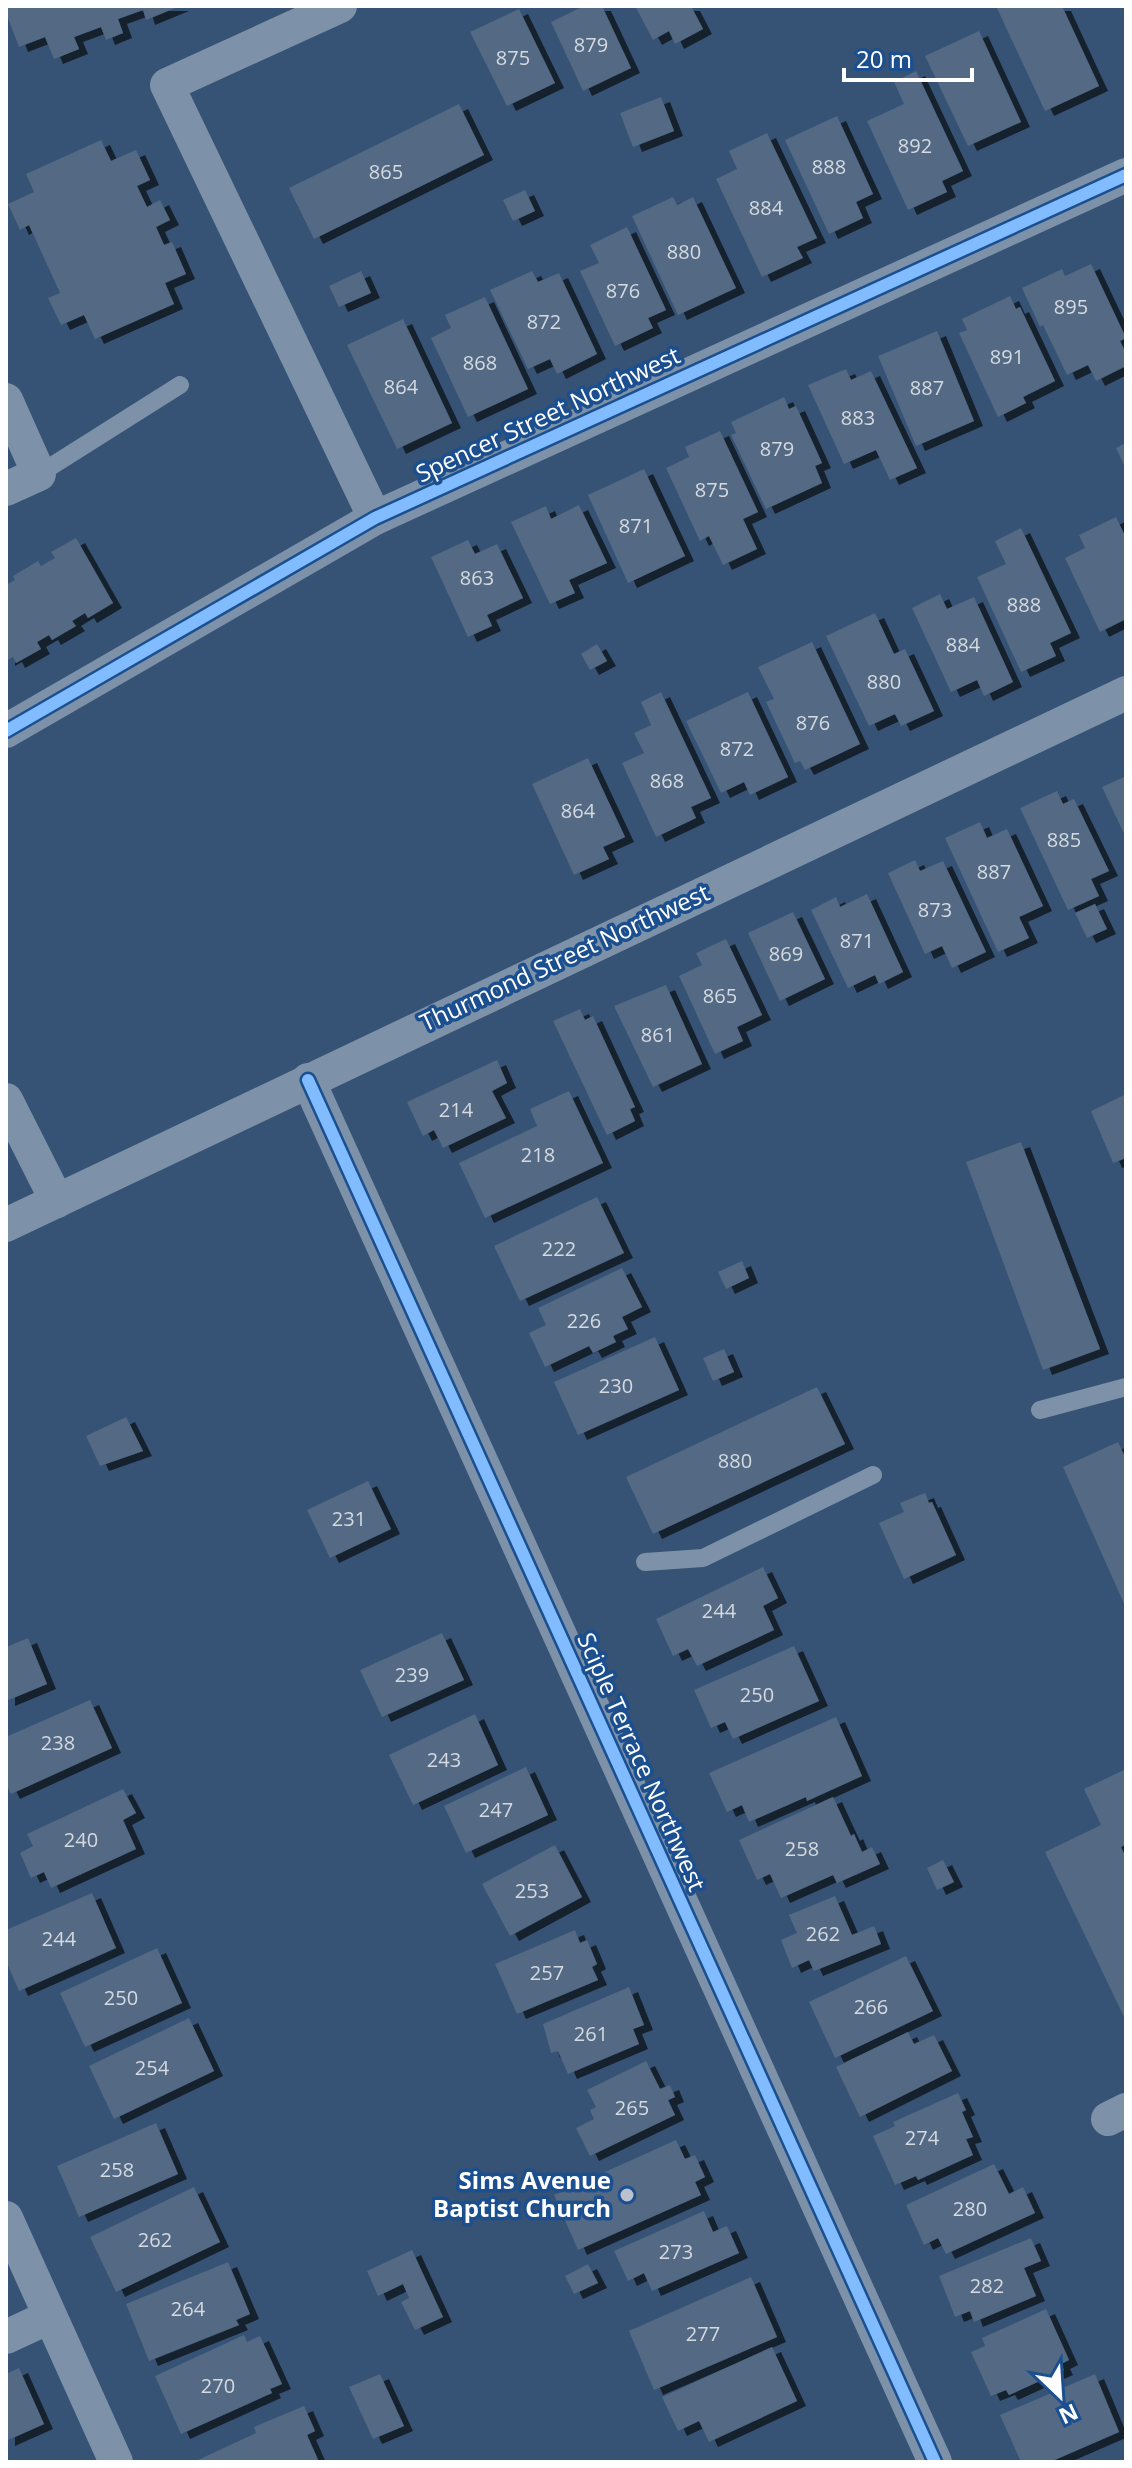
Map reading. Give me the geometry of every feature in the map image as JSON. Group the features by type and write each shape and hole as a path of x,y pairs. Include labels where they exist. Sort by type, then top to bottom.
{"street":[{"path":"340,6 167,85 375,518"},
{"name":"Spencer Street Northwest","path":"6,731 375,518 1126,175"},
{"path":"6,400 39,474 6,489"},
{"name":"Thurmond Street Northwest","path":"6,1225 1126,693"},
{"name":"Sciple Terrace Northwest","path":"308,1080 935,2462"},
{"path":"6,1100 57,1201"},
{"path":"6,2218 116,2462"},
{"path":"6,2337 49,2317"}],"lane":[{"path":"39,474 180,385"},
{"path":"1040,1410 1126,1387"},
{"path":"645,1562 703,1558 873,1475"}],"building":[{"path":"6,6 180,6 146,20 143,10 118,19 123,33 106,40 101,27 74,37 79,49 54,59 45,37 19,47"},
{"path":"584,6 602,6 631,68 583,91 551,22"},
{"path":"635,6 691,6 703,29 675,44 669,31 653,40"},
{"path":"996,6 1062,6 1099,86 1045,111"},
{"path":"519,9 555,83 507,106 470,32"},
{"path":"979,31 1021,122 968,146 925,56"},
{"path":"916,71 963,171 942,181 947,192 908,210 867,121 904,104 894,82"},
{"path":"661,97 674,131 633,147 620,113"},
{"path":"459,104 484,155 314,239 289,188"},
{"path":"837,116 873,194 856,202 863,218 829,234 785,140"},
{"path":"767,133 817,238 797,247 803,258 762,277 716,179 737,169 729,151"},
{"path":"101,140 111,161 136,150 150,180 137,186 147,207 160,200 170,220 156,227 164,245 172,242 186,274 165,283 174,304 95,339 84,315 61,325 48,298 60,293 29,225 20,230 8,204 34,192 26,174"},
{"path":"525,190 535,211 513,221 503,200"},
{"path":"673,197 677,205 693,197 736,288 678,315 632,216"},
{"path":"627,227 666,310 648,318 653,328 615,346 580,271 599,263 590,245"},
{"path":"1091,264 1126,338 1120,341 1126,353 1126,366 1096,381 1088,365 1067,375 1022,288 1062,269 1065,276"},
{"path":"361,271 371,293 339,307 329,286"},
{"path":"532,271 538,282 559,273 597,354 557,374 550,359 528,369 490,290"},
{"path":"1010,296 1016,309 1020,307 1055,381 1023,397 1026,403 998,417 959,333 967,330 962,319"},
{"path":"485,297 528,389 468,417 431,338 451,328 445,315"},
{"path":"403,319 452,423 397,449 347,345"},
{"path":"937,331 974,421 916,446 878,356"},
{"path":"846,369 851,380 871,371 917,468 890,480 876,450 844,464 808,385"},
{"path":"784,397 789,409 796,406 822,463 815,466 822,483 766,509 731,435 736,433 731,422"},
{"path":"720,431 758,512 743,519 757,549 723,565 709,536 700,541 666,468 689,457 685,447"},
{"path":"1126,443 1126,469 1116,448"},
{"path":"644,469 685,556 628,583 588,495"},
{"path":"579,505 607,563 569,580 575,593 550,604 511,522 546,506 551,519"},
{"path":"1116,517 1126,538 1126,619 1100,632 1065,558 1085,548 1079,535"},
{"path":"1021,528 1071,633 1050,643 1056,656 1021,672 977,577 1006,564 995,541"},
{"path":"76,538 113,603 88,618 85,613 72,621 76,626 52,640 49,635 37,642 41,649 16,663 13,657 6,661 6,585 15,580 13,576 38,561 41,566 55,558 51,552"},
{"path":"468,540 475,554 497,544 523,598 487,615 492,626 468,637 431,557"},
{"path":"940,594 947,609 974,597 1013,682 984,696 977,680 951,692 912,608"},
{"path":"875,613 894,654 905,649 934,711 901,726 895,714 869,726 826,636"},
{"path":"812,642 860,744 805,770 800,761 795,763 766,702 774,699 758,667"},
{"path":"597,644 607,661 590,670 581,654"},
{"path":"661,692 711,798 691,807 696,818 656,837 622,763 644,753 634,733 651,725 641,702"},
{"path":"748,692 788,777 750,795 744,782 721,793 686,721"},
{"path":"588,758 625,837 603,847 609,859 574,875 532,784"},
{"path":"1126,776 1126,838 1102,787"},
{"path":"1057,791 1063,804 1074,799 1109,871 1091,879 1099,896 1068,910 1020,808"},
{"path":"980,822 987,838 1007,829 1043,906 1019,917 1029,938 998,952 945,838"},
{"path":"915,860 920,871 943,861 986,952 952,968 942,946 925,954 888,873"},
{"path":"867,894 903,972 879,984 875,975 848,988 811,910 836,897 840,907"},
{"path":"1095,904 1107,929 1087,938 1075,913"},
{"path":"793,912 825,979 780,1001 748,933"},
{"path":"726,939 762,1015 737,1027 743,1041 715,1054 679,976 702,965 696,953"},
{"path":"666,985 702,1064 653,1087 614,1006"},
{"path":"580,1009 585,1020 593,1016 635,1107 630,1109 635,1121 607,1135 553,1021"},
{"path":"497,1060 507,1083 492,1091 506,1118 443,1148 434,1130 423,1136 407,1102"},
{"path":"569,1091 603,1163 485,1218 459,1163 537,1126 530,1109"},
{"path":"1126,1094 1126,1158 1113,1163 1091,1111"},
{"path":"1021,1142 1100,1349 1043,1370 966,1162"},
{"path":"597,1197 624,1253 520,1301 494,1246"},
{"path":"742,1261 749,1278 726,1289 718,1272"},
{"path":"622,1268 642,1307 622,1317 628,1329 613,1336 616,1342 593,1353 589,1346 545,1367 529,1333 546,1325 538,1308"},
{"path":"655,1337 679,1390 578,1435 554,1382"},
{"path":"724,1349 734,1372 713,1381 703,1358"},
{"path":"817,1387 845,1444 653,1534 626,1477"},
{"path":"126,1417 143,1451 100,1466 86,1436"},
{"path":"1118,1442 1126,1459 1126,1608 1063,1467"},
{"path":"368,1481 391,1529 330,1558 307,1510"},
{"path":"925,1493 956,1555 904,1579 879,1523 904,1512 900,1503"},
{"path":"763,1567 778,1598 763,1606 774,1630 697,1666 688,1649 673,1656 656,1619"},
{"path":"442,1633 464,1680 382,1717 360,1670"},
{"path":"28,1638 47,1684 6,1701 6,1647"},
{"path":"794,1646 819,1701 733,1739 725,1722 711,1728 694,1690"},
{"path":"90,1700 112,1748 11,1794 6,1784 6,1737"},
{"path":"475,1714 498,1765 413,1805 389,1755"},
{"path":"836,1717 862,1776 807,1801 806,1797 749,1822 742,1805 727,1812 709,1773"},
{"path":"526,1767 548,1815 466,1853 444,1806"},
{"path":"1126,1769 1126,1844 1121,1847 1126,1858 1126,2021 1045,1852 1101,1825 1084,1789"},
{"path":"123,1789 136,1813 123,1820 136,1849 51,1888 44,1872 31,1878 20,1853 33,1846 27,1834"},
{"path":"833,1797 862,1852 872,1847 880,1864 837,1883 833,1875 781,1898 770,1874 757,1880 739,1840"},
{"path":"555,1845 582,1897 510,1936 482,1884"},
{"path":"943,1860 954,1882 937,1890 927,1868"},
{"path":"92,1893 116,1948 19,1991 6,1961 6,1930"},
{"path":"835,1896 852,1935 874,1926 881,1944 814,1971 809,1960 792,1968 781,1940 797,1933 789,1915"},
{"path":"575,1930 580,1943 587,1940 597,1964 592,1967 598,1980 517,2014 495,1964"},
{"path":"157,1948 182,2003 85,2047 60,1993"},
{"path":"906,1956 933,2011 835,2058 809,2002"},
{"path":"629,1987 644,2025 633,2029 639,2044 568,2074 558,2051 551,2053 543,2024"},
{"path":"189,2018 214,2071 114,2119 89,2066"},
{"path":"908,2032 914,2044 934,2035 952,2071 860,2117 836,2067"},
{"path":"646,2061 660,2089 670,2085 675,2097 668,2100 675,2115 590,2156 576,2128 594,2119 590,2110 596,2107 587,2090"},
{"path":"958,2093 973,2137 966,2139 973,2155 918,2180 916,2176 895,2185 873,2136 895,2126 893,2122"},
{"path":"156,2123 178,2174 79,2217 57,2166"},
{"name":"Sims Avenue Baptist Church","path":"676,2140 685,2159 695,2155 705,2177 695,2182 701,2195 578,2250 554,2195"},
{"path":"994,2164 1009,2194 1023,2187 1035,2213 946,2254 938,2238 924,2245 906,2205"},
{"path":"194,2187 220,2242 116,2292 90,2237"},
{"path":"704,2211 713,2232 727,2226 739,2253 652,2291 644,2273 628,2281 614,2251"},
{"path":"1031,2238 1041,2261 1024,2268 1036,2296 974,2322 970,2311 955,2317 939,2276"},
{"path":"412,2250 443,2317 415,2330 401,2302 409,2298 403,2284 378,2296 367,2271"},
{"path":"228,2262 250,2314 236,2320 239,2325 149,2361 126,2304"},
{"path":"588,2264 598,2283 574,2294 565,2276"},
{"path":"751,2277 777,2337 654,2390 629,2331"},
{"path":"1046,2309 1069,2360 1061,2364 1064,2370 1009,2395 1006,2390 991,2396 971,2352 985,2346 982,2338"},
{"path":"244,2335 247,2342 260,2336 282,2384 270,2389 272,2393 181,2434 155,2376"},
{"path":"772,2347 797,2401 709,2442 699,2421 678,2431 662,2397"},
{"path":"19,2368 44,2424 6,2441 6,2374"},
{"path":"380,2374 404,2426 373,2439 349,2387"},
{"path":"1095,2374 1119,2432 1050,2462 1021,2462 1000,2415"},
{"path":"304,2406 315,2431 307,2435 319,2462 199,2462 256,2433 254,2427"}],"cycle path":[{"path":"6,731 375,518 1126,175"},
{"path":"308,1080 935,2462"}],"place":[{"name":"Sims Avenue Baptist Church","path":"627,2195"}]}
